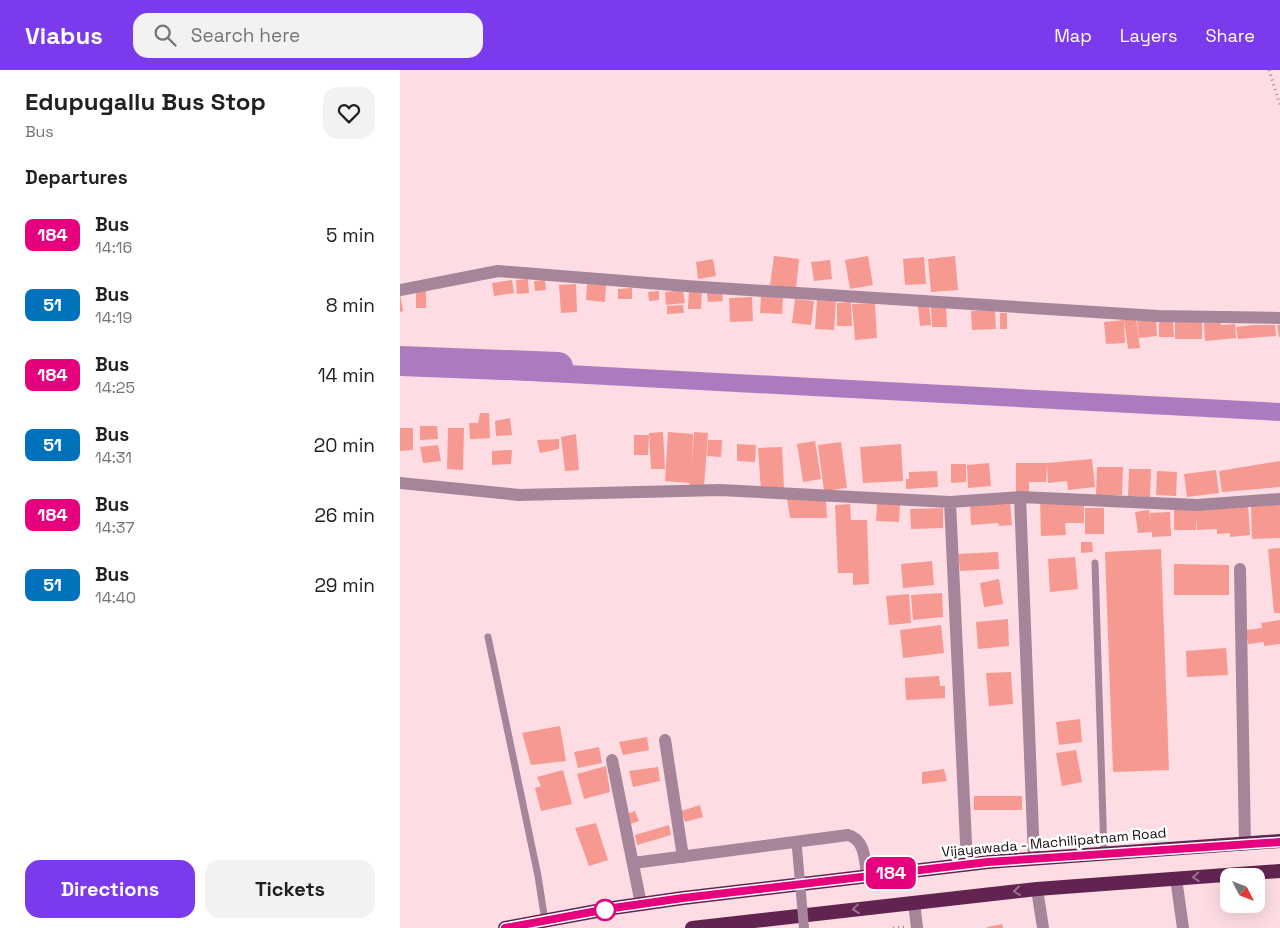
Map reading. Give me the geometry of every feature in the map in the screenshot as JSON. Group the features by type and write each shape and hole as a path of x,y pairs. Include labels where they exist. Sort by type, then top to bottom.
{"highway":[{"name":"Vijayawada - Machilipatnam Road","path":"505,928 641,904 967,864 1280,842"},
{"path":"692,928 1037,889 1280,871"}],"street":[{"path":"400,290 498,271 686,286 1158,316 1280,318"},
{"path":"400,483 519,495 720,490 950,502 1020,497 1197,505 1280,500"},
{"path":"1020,497 1034,859"},
{"path":"950,502 967,864"},
{"path":"1240,569 1245,844"},
{"path":"665,740 683,857"},
{"path":"612,760 641,904"},
{"path":"633,863 848,835 855,837 859,842 867,876"},
{"path":"797,848 804,928"},
{"path":"1176,878 1183,928"},
{"path":"1037,889 1043,928"},
{"path":"914,902 917,928"}],"lane":[{"path":"1095,563 1104,854"},
{"path":"488,637 538,876 545,922"}],"path":[{"path":"1269,70 1280,105"}],"building":[{"path":"774,256 799,259 796,289 770,285"},
{"path":"868,256 873,285 850,289 845,260"},
{"path":"955,256 958,290 931,292 928,259"},
{"path":"924,257 926,284 905,285 903,259"},
{"path":"713,259 716,276 698,279 696,262"},
{"path":"830,260 832,279 814,281 811,262"},
{"path":"528,279 529,293 517,294 516,280"},
{"path":"512,280 514,293 494,296 492,283"},
{"path":"545,280 546,290 535,291 534,281"},
{"path":"576,284 577,312 561,313 559,285"},
{"path":"587,284 606,285 605,302 586,300"},
{"path":"632,288 632,299 618,299 618,289"},
{"path":"689,289 702,289 701,309 688,309"},
{"path":"683,290 685,303 666,305 665,292"},
{"path":"416,291 426,291 426,308 416,308"},
{"path":"659,291 659,300 649,301 648,292"},
{"path":"722,292 723,301 708,302 707,293"},
{"path":"400,294 403,311 400,312"},
{"path":"761,296 783,297 782,314 760,313"},
{"path":"752,297 753,321 730,322 729,298"},
{"path":"795,299 814,301 811,325 792,323"},
{"path":"817,300 836,301 834,330 815,329"},
{"path":"851,302 852,326 837,326 837,303"},
{"path":"875,303 877,338 855,340 852,304"},
{"path":"683,305 684,313 667,314 667,306"},
{"path":"929,305 931,325 920,326 918,306"},
{"path":"931,306 946,306 947,327 932,327"},
{"path":"995,310 996,329 972,330 971,311"},
{"path":"1000,313 1007,313 1007,329 1000,329"},
{"path":"1136,318 1140,348 1128,349 1124,320"},
{"path":"1156,319 1157,336 1139,338 1137,321"},
{"path":"1124,320 1125,343 1106,344 1104,322"},
{"path":"1173,321 1174,337 1159,337 1159,322"},
{"path":"1175,322 1202,322 1202,339 1175,339"},
{"path":"1220,322 1221,325 1235,324 1236,338 1205,341 1204,323"},
{"path":"1275,325 1276,336 1238,339 1236,327"},
{"path":"1277,325 1280,325 1280,337 1279,337"},
{"path":"480,413 489,413 490,438 470,439 469,423 478,423"},
{"path":"510,418 512,435 496,436 495,421"},
{"path":"420,426 437,426 438,439 420,440"},
{"path":"400,428 413,428 413,450 400,451"},
{"path":"448,428 464,428 463,470 447,469"},
{"path":"663,432 665,469 651,469 649,433"},
{"path":"668,432 693,434 692,463 694,432 708,433 704,487 690,486 690,483 665,481"},
{"path":"576,434 579,470 565,471 561,437"},
{"path":"634,435 649,435 648,455 634,455"},
{"path":"559,439 559,449 540,453 537,440"},
{"path":"708,440 722,440 721,457 707,456"},
{"path":"815,441 821,479 803,482 797,444"},
{"path":"841,442 847,488 824,491 818,445"},
{"path":"737,444 756,445 755,462 737,461"},
{"path":"901,444 903,481 863,483 860,447"},
{"path":"438,445 441,461 423,463 420,447"},
{"path":"782,447 784,488 761,490 758,448"},
{"path":"512,450 511,464 492,465 492,451"},
{"path":"1092,459 1095,487 1068,490 1067,481 1048,483 1047,465 1046,482 1029,482 1029,492 1016,492 1016,463 1047,463"},
{"path":"1280,461 1280,487 1222,492 1219,471"},
{"path":"989,463 991,486 968,488 967,465"},
{"path":"951,464 966,464 966,482 951,483"},
{"path":"1097,467 1123,467 1122,495 1096,495"},
{"path":"1129,469 1151,469 1150,497 1128,496"},
{"path":"1216,470 1219,493 1187,497 1184,474"},
{"path":"937,471 938,487 906,489 906,479 909,479 909,472"},
{"path":"1157,471 1177,472 1176,496 1156,495"},
{"path":"787,498 826,500 827,518 790,518"},
{"path":"1010,501 1012,525 999,526 998,523 971,525 970,505"},
{"path":"1040,501 1084,502 1084,523 1065,523 1066,535 1041,536"},
{"path":"877,503 900,504 899,522 876,521"},
{"path":"1280,503 1280,538 1252,539 1251,504"},
{"path":"850,504 851,520 867,520 869,584 853,585 853,573 838,573 835,505"},
{"path":"1248,505 1250,535 1230,537 1230,533 1217,534 1217,529 1197,530 1197,517 1196,530 1174,530 1174,510"},
{"path":"943,508 943,528 911,529 910,509"},
{"path":"1085,508 1104,508 1104,534 1085,534"},
{"path":"1149,510 1151,524 1150,513 1170,512 1171,536 1152,537 1152,532 1138,533 1135,512"},
{"path":"1081,542 1092,542 1093,552 1081,553"},
{"path":"1280,548 1280,613 1274,613 1268,549"},
{"path":"1161,549 1169,770 1113,772 1105,552"},
{"path":"998,552 999,569 960,571 958,554"},
{"path":"1075,557 1078,589 1050,592 1048,559"},
{"path":"932,561 934,585 903,588 901,564"},
{"path":"1174,564 1229,565 1229,595 1174,595"},
{"path":"999,579 1003,604 984,607 980,583"},
{"path":"942,593 943,617 913,620 911,595"},
{"path":"909,594 911,623 889,625 886,596"},
{"path":"1008,619 1009,646 978,649 976,622"},
{"path":"1280,620 1280,644 1264,646 1264,642 1248,644 1246,630 1262,628 1261,623"},
{"path":"941,625 944,653 903,658 900,630"},
{"path":"1226,648 1228,675 1187,677 1186,651"},
{"path":"1011,672 1013,704 989,706 986,673"},
{"path":"939,676 940,686 945,686 945,698 906,700 905,678"},
{"path":"1080,719 1082,742 1059,745 1056,722"},
{"path":"560,726 566,761 531,765 522,733"},
{"path":"647,737 649,750 623,755 619,742"},
{"path":"599,747 602,763 578,768 574,752"},
{"path":"1076,750 1082,782 1062,786 1056,753"},
{"path":"606,766 610,792 584,799 577,774"},
{"path":"658,767 660,781 633,787 629,771"},
{"path":"944,769 947,781 922,784 922,772"},
{"path":"563,770 572,804 541,811 535,788 541,786 537,777"},
{"path":"974,796 1022,796 1022,810 974,810"},
{"path":"700,805 703,817 685,822 681,811"},
{"path":"635,811 639,821 630,824 627,814"},
{"path":"596,823 608,860 589,866 575,828"},
{"path":"669,825 671,835 637,845 635,835"},
{"path":"1002,924 1003,928 987,928 987,927"}],"waterway":[{"path":"400,361 558,367"},
{"path":"400,365 1280,412"}],"bus line":[{"name":"184","path":"505,928 613,908 683,898 988,862 1280,842"}]}
